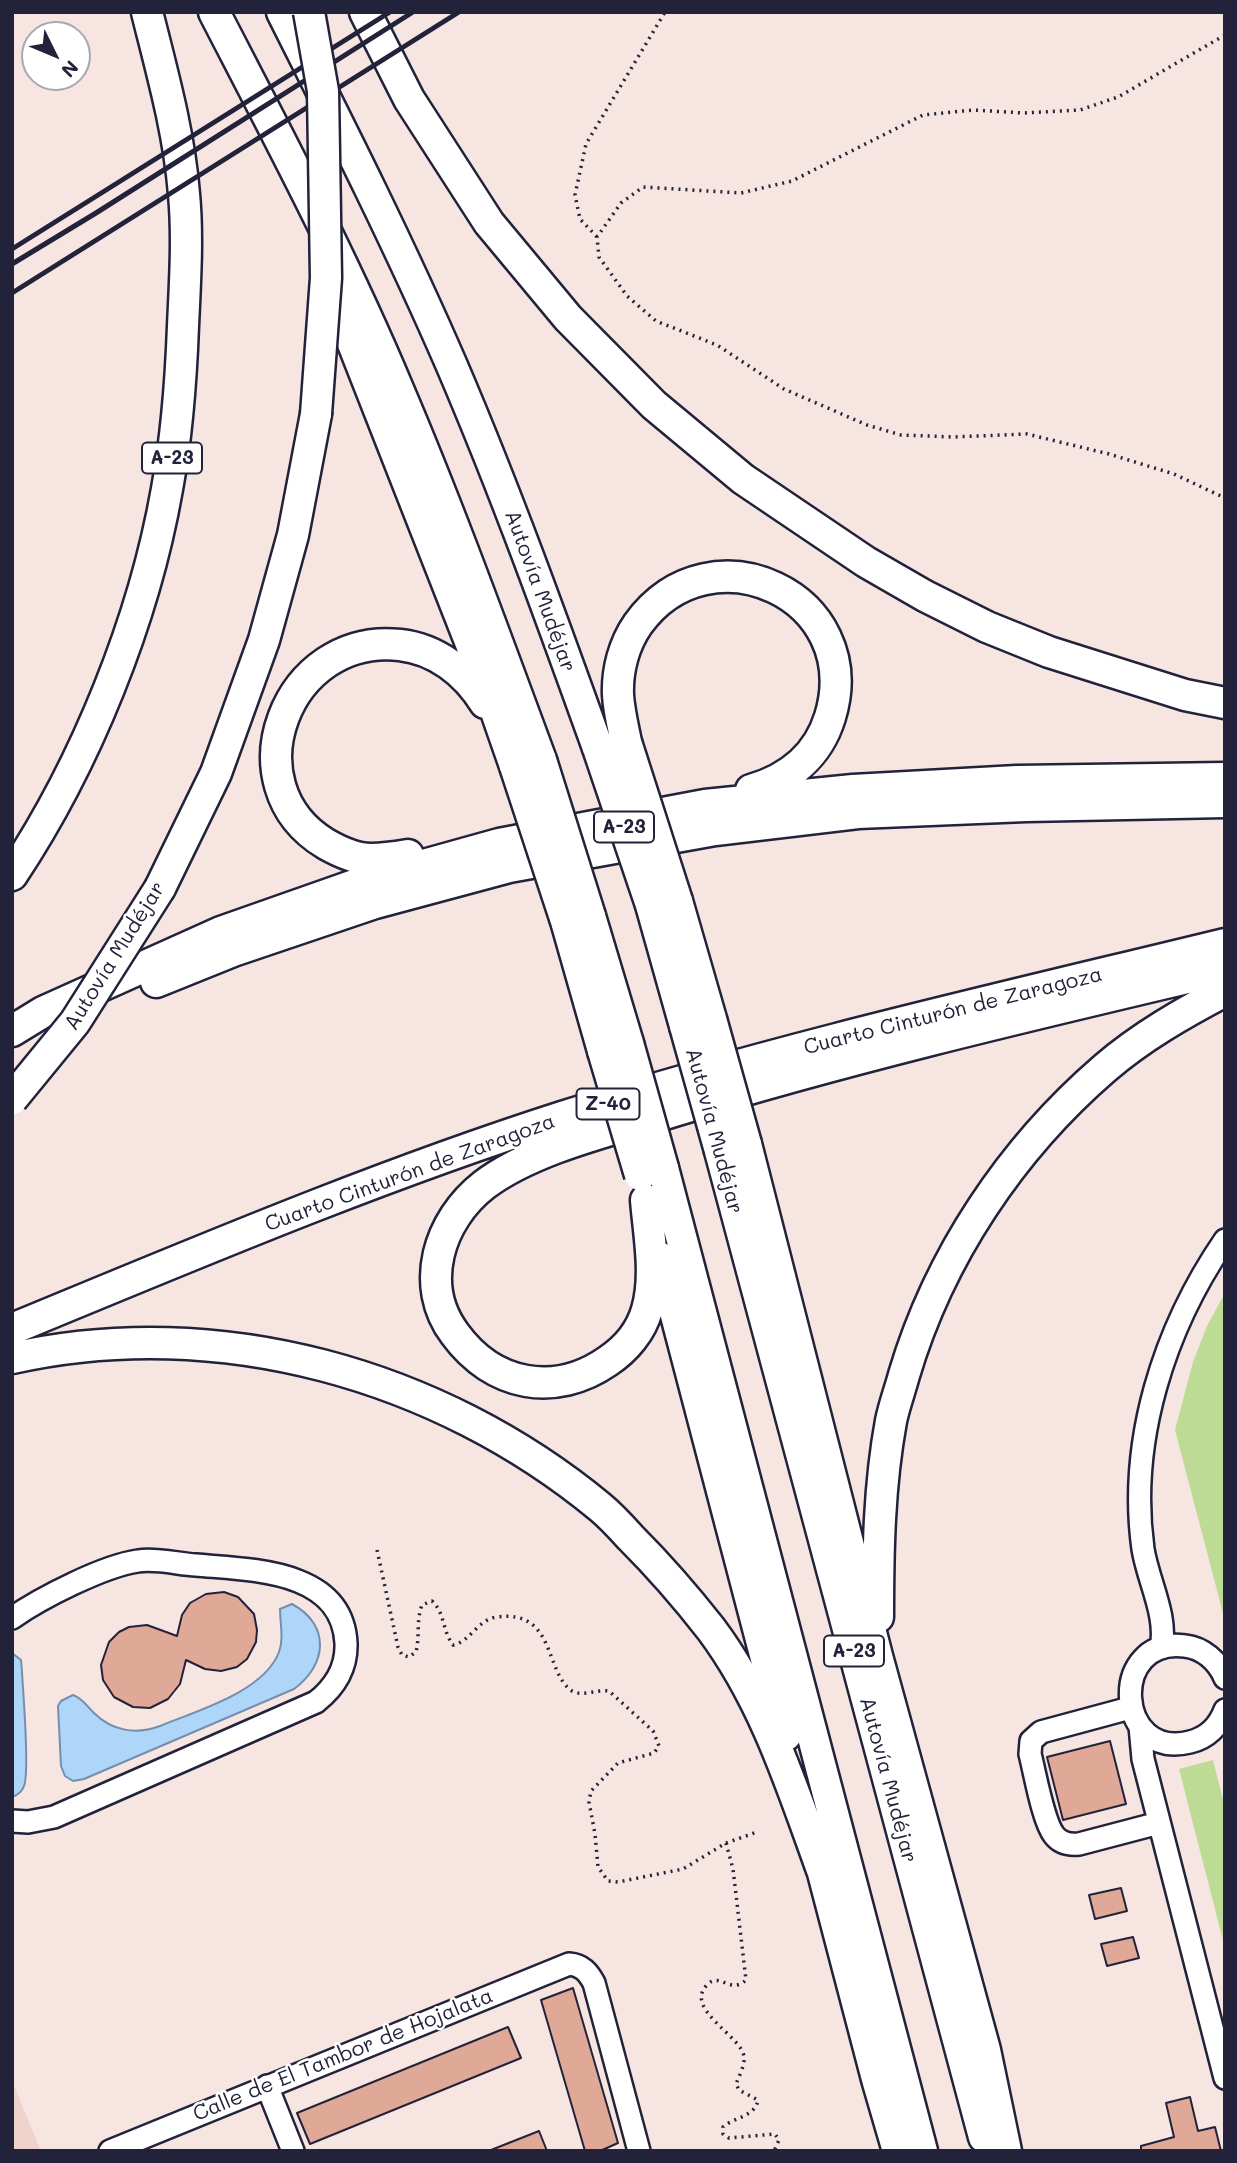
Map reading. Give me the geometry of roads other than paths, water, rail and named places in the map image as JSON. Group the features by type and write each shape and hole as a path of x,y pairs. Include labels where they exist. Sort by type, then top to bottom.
{"highway":[{"name":"A-23","path":"12,875 31,847 87,742 137,609 167,490 181,367 185,280 184,194 175,127 147,12"},
{"name":"A-23","path":"214,12 299,176 397,386 463,547 616,1047 650,1181 922,2151"},
{"name":"Autovía Mudéjar","path":"282,12 347,142 451,365 519,531 612,745 664,903 733,1148 987,2151"},
{"name":"Autovía Mudéjar","path":"12,1099 75,1022 160,888 216,772 264,640 293,536 316,414 326,265 323,91 309,12"},
{"path":"365,12 409,99 489,223 587,338 654,405 743,479 866,562 925,596 987,626 1061,656 1185,695 1225,704"},
{"path":"299,176 309,230 505,735"},
{"path":"612,745 624,651 633,631 661,598 682,585 701,579 723,577 754,579 775,586 794,598 822,629 831,650 836,672 836,689 827,724 809,756 781,779 705,805"},
{"path":"528,763 505,735 482,698 449,663 409,646 386,644 350,649 314,670 299,687 288,707 281,723 277,744 277,763 284,794 305,826 318,839 335,849 352,856 371,859 499,844 705,805 853,790 1017,781 1225,778"},
{"path":"12,1044 50,1024 233,951 375,903 509,867 715,830 859,813 1026,806 1225,803"},
{"path":"12,1031 43,1012 221,932 366,880 499,844"},
{"name":"Cuarto Cinturón de Zaragoza","path":"12,1329 233,1238 449,1155 563,1117 765,1057 1225,944"},
{"path":"650,1181 652,1270 647,1313 624,1348 603,1365 576,1379 554,1383 515,1379 476,1358 451,1329 439,1298 437,1266 442,1238 464,1203 502,1172 579,1141 769,1082 932,1039 1225,969"},
{"path":"877,1656 881,1493 891,1419 915,1338 950,1262 993,1191 1050,1122 1106,1068 1175,1018 1225,990"},
{"path":"733,1148 985,2050 1006,2151"},
{"path":"650,1181 822,1870 898,2151"},
{"path":"12,1358 106,1344 191,1343 256,1351 335,1368 409,1392 474,1423 541,1462 602,1508 659,1566 712,1631 760,1710 786,1769 822,1870"}],"street":[{"path":"1161,1648 1164,1631 1147,1571 1140,1522 1142,1458 1147,1424 1175,1331 1207,1266 1225,1240"},
{"path":"12,1618 60,1590 139,1560 258,1570 307,1584 328,1599 338,1612 346,1642 341,1672 335,1684 317,1702 54,1817 28,1822 12,1821"},
{"path":"1225,1678 1218,1655 1181,1645 1161,1648 1149,1655 1134,1673 1129,1696 1225,2078"},
{"path":"1135,1717 1159,1740 1183,1744 1206,1735 1216,1727 1225,1710"},
{"path":"1135,1717 1041,1732 1031,1741 1030,1754 1050,1828 1060,1841 1079,1844 1159,1823"},
{"name":"Calle de El Tambor de Hojalata","path":"110,2151 558,1967 577,1964 594,1983 639,2151"},
{"path":"267,2086 293,2151"}],"water":[{"path":"292,1604 313,1623 320,1645 313,1669 294,1689 84,1779 73,1781 65,1776 61,1766 58,1706 61,1701 73,1695 109,1724 133,1731 151,1729 210,1707 244,1689 271,1666 279,1652 282,1636 280,1609"},
{"path":"12,1653 21,1660 26,1778 20,1793 12,1797"}],"railway":[{"path":"12,249 390,12"},
{"path":"12,264 413,12"},
{"path":"12,293 459,12"}]}
